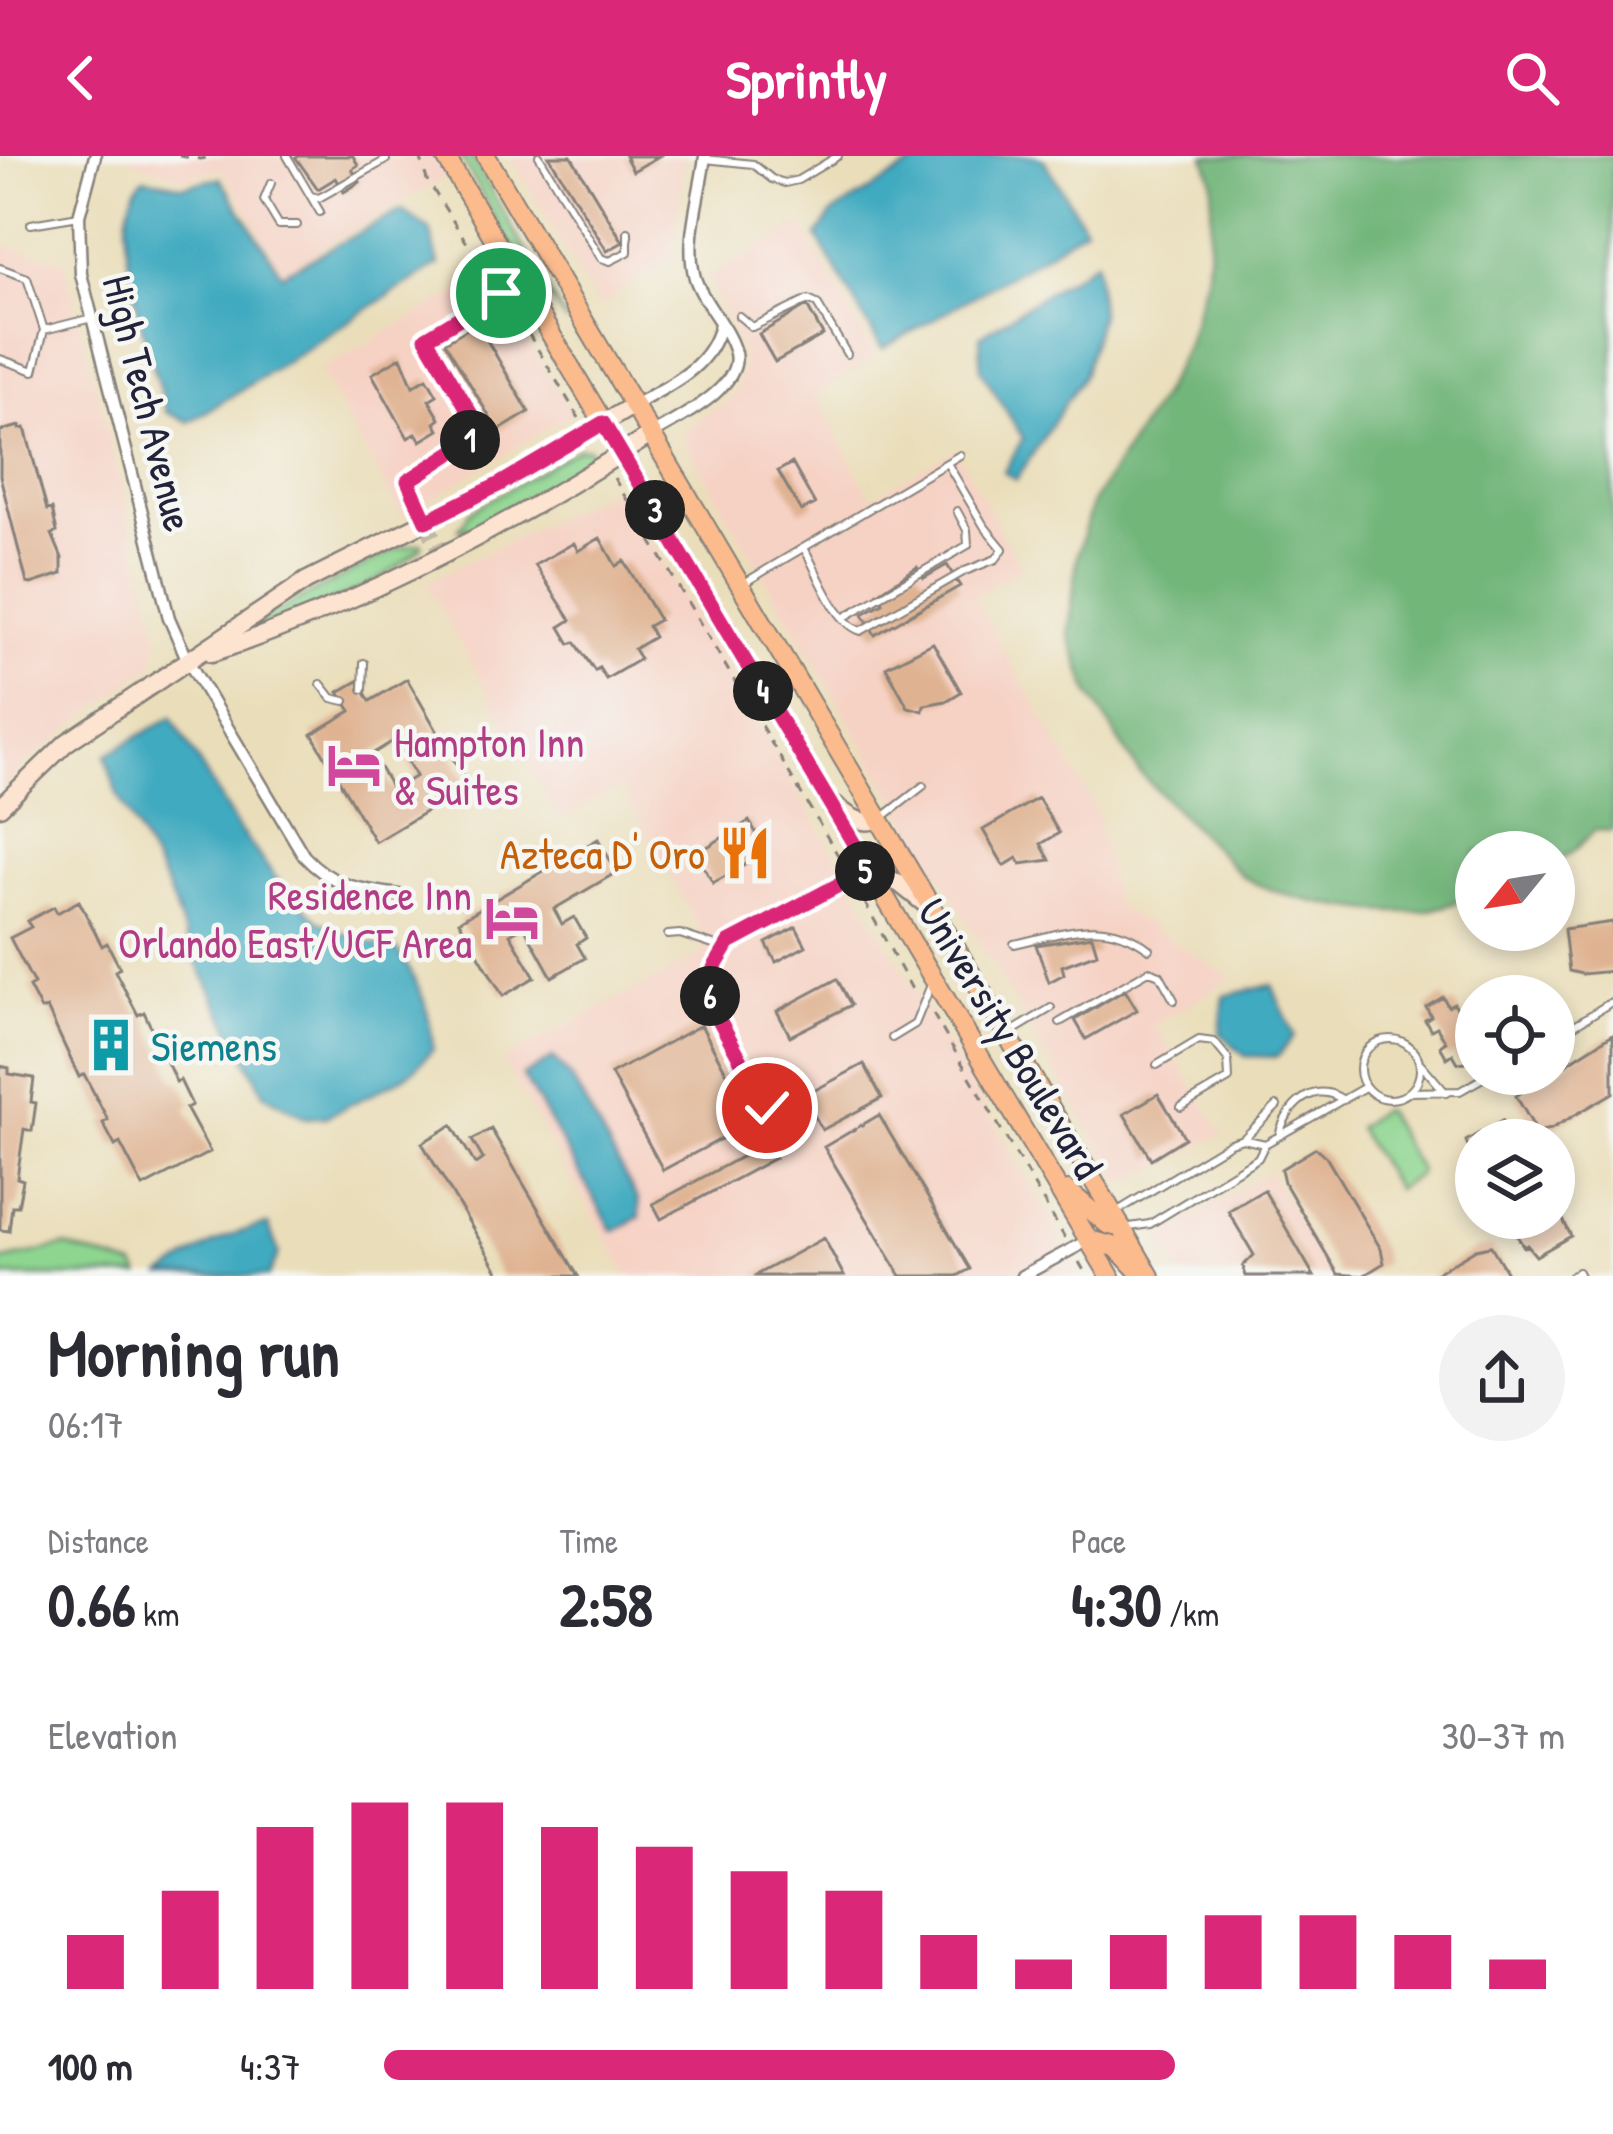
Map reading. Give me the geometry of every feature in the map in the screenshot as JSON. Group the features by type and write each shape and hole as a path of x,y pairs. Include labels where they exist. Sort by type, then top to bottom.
{"main road":[{"name":"University Boulevard","path":"445,156 1110,1276"},
{"name":"University Boulevard","path":"486,156 1118,1221 1146,1276"},
{"path":"1048,1172 1107,1224 1118,1221"},
{"path":"1089,1240 1117,1247 1146,1276"}],"street":[{"name":"High Tech Avenue","path":"95,156 79,216 81,274 169,618 188,661 304,856 324,878 358,890 399,896"},
{"path":"188,661 296,623 395,580 520,515 722,388 735,365 735,351 695,278 692,253 705,157"},
{"path":"0,807 66,742 307,581 500,484 692,371 715,348 720,326"},
{"path":"829,801 856,821 868,824 880,819"},
{"path":"869,869 900,884 935,912"},
{"path":"1022,1276 1089,1240"}],"lane":[{"path":"287,156 320,212"},
{"path":"538,156 602,258 610,261 628,252 628,232"},
{"path":"705,157 753,164 785,183 838,156"},
{"path":"310,196 320,198 386,160"},
{"path":"271,183 264,200 279,225 297,225"},
{"path":"31,224 79,216"},
{"path":"0,268 27,278 44,330 34,371 0,359"},
{"path":"426,521 408,481 482,433 426,338 519,282"},
{"path":"739,316 752,327 808,300 817,304 847,354"},
{"path":"44,330 92,318"},
{"path":"741,585 960,455"},
{"path":"804,548 843,618 861,631 965,571 997,559 1003,549 947,463"},
{"path":"843,618 968,545 958,511"},
{"path":"363,689 364,663"},
{"path":"321,684 332,698 345,701"},
{"path":"880,819 923,786"},
{"path":"668,935 680,934 719,947 869,869"},
{"path":"1014,944 1071,931 1119,928 1149,949"},
{"path":"729,943 714,968 710,1003 767,1108"},
{"path":"1060,1022 1150,970 1160,975 1174,1000"},
{"path":"892,1037 916,1024 933,979"},
{"path":"1575,1025 1613,1001"},
{"path":"1007,1034 1052,1008"},
{"path":"1446,1094 1403,1041 1383,1039 1361,1060 1365,1087 1384,1099 1410,1092 1446,1094 1455,1092"},
{"path":"1157,1064 1199,1040 1214,1042 1228,1059 1229,1079 1181,1107"},
{"path":"1410,1092 1419,1079 1420,1064"},
{"path":"1118,1221 1150,1224 1258,1158 1265,1144 1365,1087"},
{"path":"1280,1136 1290,1108 1321,1091 1343,1100"},
{"path":"1118,1221 1243,1138 1277,1106"},
{"path":"1243,1138 1265,1144"}],"path":[{"path":"178,156 214,156"}],"shaded area":[{"path":"121,156 439,156 450,175 283,271 222,169 184,178"},
{"path":"510,156 686,156 671,258 599,307"},
{"path":"801,223 876,357 815,395 871,497 956,449 1021,568 973,596 1095,807 1115,905 1232,978 1154,1025 1223,1134 1122,1185 682,437 691,425 731,398 743,369 741,351 708,278"},
{"path":"0,244 64,261 159,637 153,665 28,761 0,791"},
{"path":"486,276 572,413 402,517 319,370"},
{"path":"618,486 1084,1276 628,1276 502,1060 702,954 699,929 621,786 559,819 426,583"},
{"path":"1269,1171 1332,1276 1182,1276 1160,1237"}],"green space":[{"path":"460,156 471,156 567,323 509,241"},
{"path":"1205,156 1613,156 1613,831 1595,830 1575,850 1575,831 1455,831 1455,902 1435,909 1379,911 1305,900 1243,877 1139,772 1089,692 1069,635 1077,558 1092,503 1161,395 1187,344 1207,273 1213,181"},
{"path":"588,448 592,457 587,465 480,528 459,529 471,511 577,449"},
{"path":"421,543 403,563 362,588 247,632 249,626 394,550"},
{"path":"1385,1111 1419,1170 1396,1189 1357,1128"},
{"path":"65,1246 135,1267 140,1276 0,1276 0,1261"}],"water":[{"path":"927,156 1036,156 1044,160 1085,227 882,349 817,236 832,214"},
{"path":"144,178 184,186 220,178 282,274 402,210 430,230 439,264 189,422 166,412 134,291 127,225 132,198"},
{"path":"1096,261 1100,314 1084,374 1016,480 1004,472 1023,438 981,370 980,336"},
{"path":"172,717 237,827 281,885 319,921 361,941 397,950 422,997 433,1049 397,1081 325,1117 306,1118 265,1095 191,951 166,885 116,792 106,755"},
{"path":"1272,985 1294,1036 1278,1057 1245,1056 1220,1033 1224,996"},
{"path":"553,1058 572,1079 639,1202 640,1217 613,1231 523,1076"},
{"path":"268,1225 279,1253 269,1276 163,1276 226,1238"}],"building":[{"path":"299,156 353,156 358,165 352,169 360,182 344,192 336,178 318,189"},
{"path":"549,156 571,156 623,242 607,251"},
{"path":"625,156 659,156 633,171"},
{"path":"807,306 823,335 775,362 759,334"},
{"path":"477,323 529,412 498,431 445,342"},
{"path":"401,357 413,386 427,378 437,395 429,400 440,419 435,423 439,430 421,441 416,433 408,438 372,374"},
{"path":"25,428 47,510 52,509 57,532 52,534 62,558 62,574 31,584 0,476 0,431"},
{"path":"792,463 815,504 801,511 778,471"},
{"path":"600,538 616,566 624,561 659,620 648,626 654,637 634,649 640,659 606,679 575,642 570,644 560,627 571,620 535,565 574,543 578,551"},
{"path":"947,565 960,586 875,635 863,614 883,603 878,593 917,567 924,578"},
{"path":"933,643 961,692 924,705 923,711 908,707 886,667"},
{"name":"Hampton Inn & Suites","path":"407,679 469,786 375,842 312,734 351,711 339,692 358,681 370,701","holes":["395,740 416,776 393,790 372,754"]},
{"path":"1038,798 1059,833 1041,844 1050,860 1021,864 1017,858 1004,866 983,830"},
{"path":"749,821 768,852 713,883 696,854"},
{"name":"Residence Inn Orlando East/UCF Area","path":"598,839 617,872 554,909 562,924 574,917 586,938 577,944 585,958 552,977 527,932 540,925 537,919 510,934 535,977 503,996 459,921"},
{"name":"Siemens","path":"79,901 102,946 107,943 120,968 115,971 138,1015 144,1012 176,1082 180,1080 192,1105 186,1108 210,1152 143,1187 120,1143 115,1146 103,1123 108,1120 84,1074 79,1077 47,1008 41,1010 29,987 34,984 10,938 31,927 27,921"},
{"path":"1613,922 1613,971 1569,971 1567,951 1575,951 1575,927"},
{"path":"796,927 806,946 776,962 766,943"},
{"path":"1092,936 1097,953 1062,966 1064,974 1049,982 1036,945"},
{"path":"837,979 851,1005 790,1036 777,1011"},
{"path":"1125,990 1137,1010 1086,1039 1075,1020"},
{"path":"1443,997 1448,1006 1455,1005 1455,1058 1453,1054 1447,1058 1440,1046 1446,1042 1437,1027 1431,1030 1425,1020 1431,1016 1426,1007"},
{"path":"701,1025 753,1122 663,1170 611,1074"},
{"path":"1613,1034 1613,1093 1568,1119 1529,1119 1516,1096 1575,1095 1575,1058"},
{"path":"864,1064 882,1098 822,1130 804,1096"},
{"path":"0,1066 9,1068 9,1074 34,1078 31,1102 36,1103 32,1131 24,1129 17,1178 23,1180 18,1206 12,1206 9,1231 0,1230"},
{"path":"1158,1094 1185,1138 1151,1159 1124,1114"},
{"path":"879,1115 970,1269 957,1276 901,1276 824,1147"},
{"path":"452,1125 475,1164 483,1159 472,1140 491,1129 578,1276 501,1276 422,1143"},
{"path":"767,1143 775,1158 661,1219 653,1204"},
{"path":"1316,1148 1381,1249 1384,1263 1363,1276 1338,1274 1284,1182 1281,1169"},
{"path":"1264,1190 1314,1276 1246,1276 1243,1266 1254,1255 1228,1211"},
{"path":"824,1238 844,1276 754,1276"},
{"path":"1519,1239 1566,1239 1536,1256"},
{"path":"1491,1246 1509,1276 1431,1276 1476,1249"}],"tunnel":[{"path":"426,522 442,555"}],"place":[{"name":"Hampton Inn & Suites","path":"354,765"},
{"name":"Azteca D' Oro","path":"745,853"},
{"name":"Residence Inn Orlando East/UCF Area","path":"512,918"},
{"name":"Siemens","path":"111,1045"}],"route":[{"path":"501,293 426,338 482,433 408,481 426,521 603,423 869,869 729,943 714,968 710,1003 767,1108"}]}
